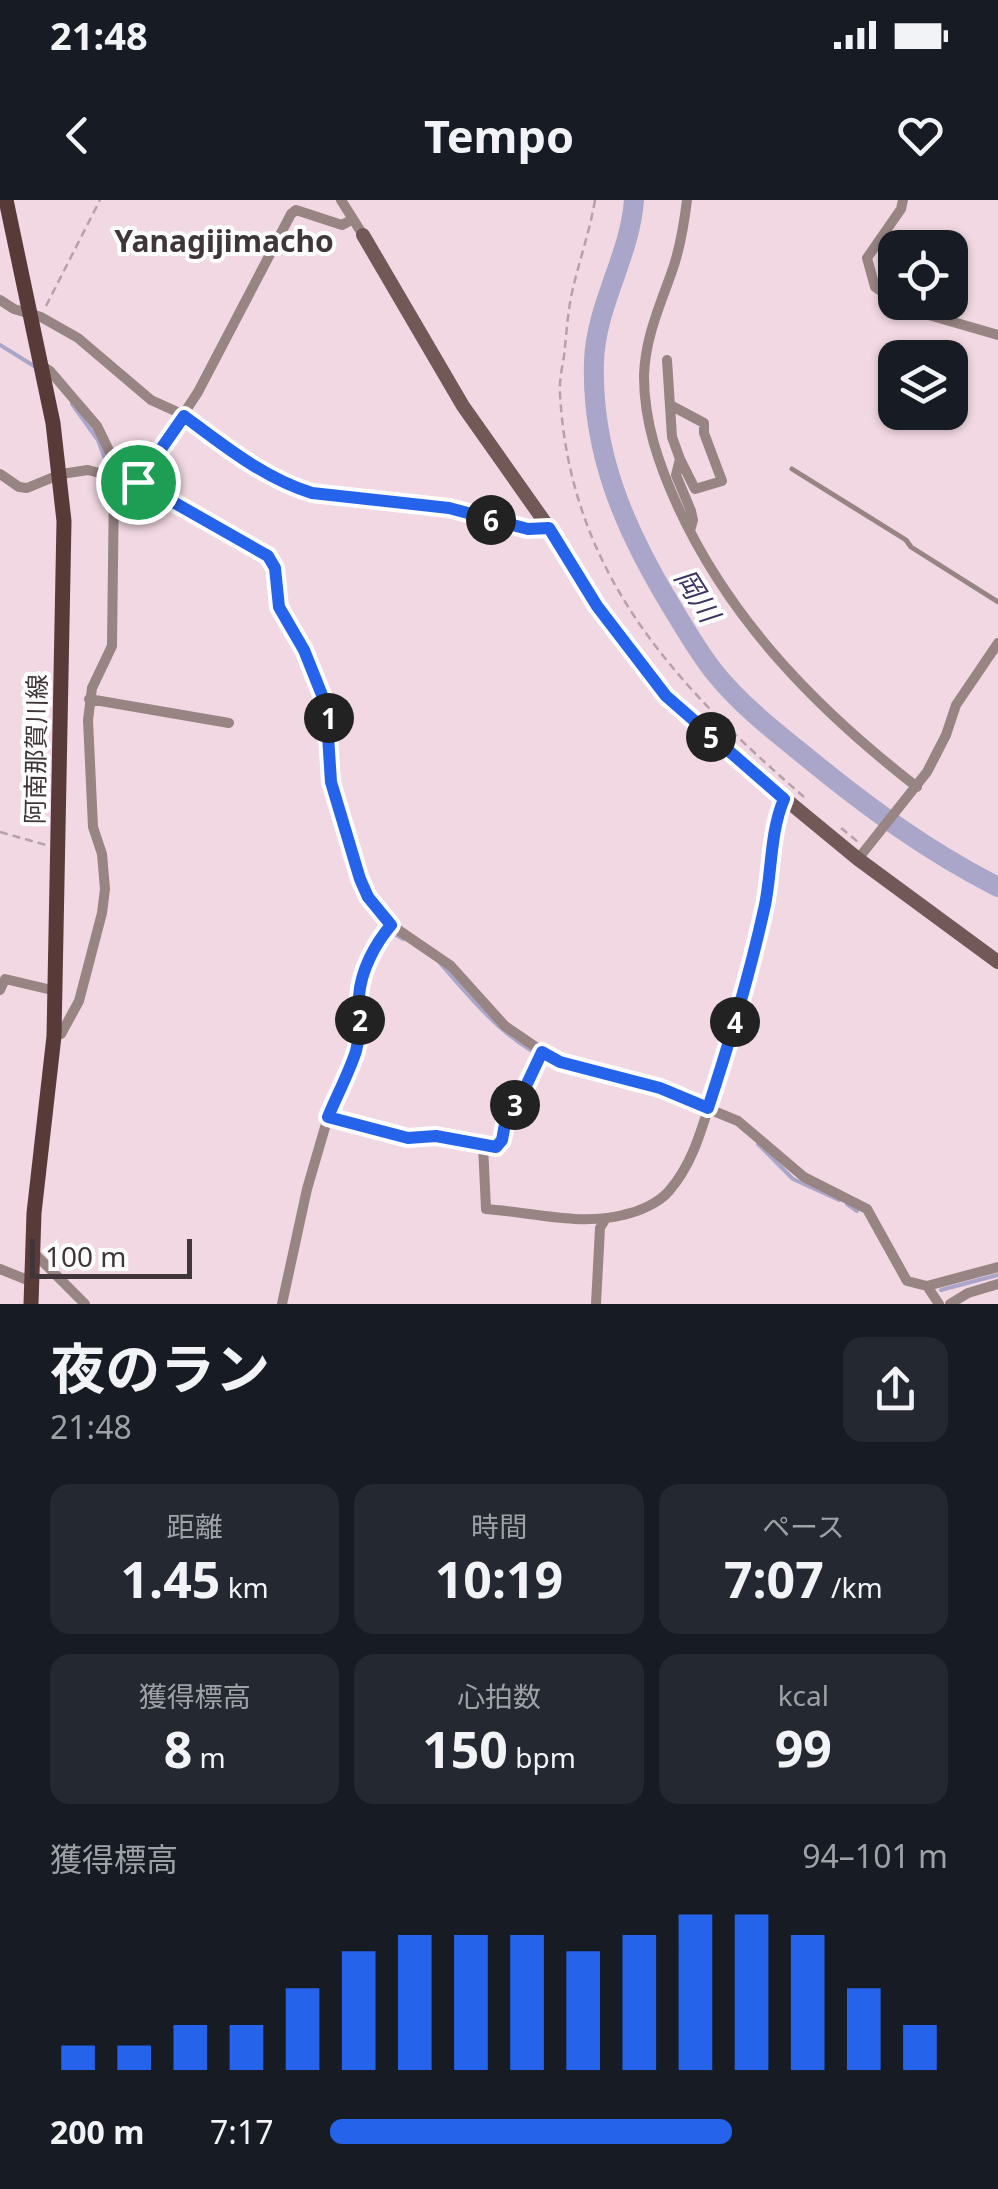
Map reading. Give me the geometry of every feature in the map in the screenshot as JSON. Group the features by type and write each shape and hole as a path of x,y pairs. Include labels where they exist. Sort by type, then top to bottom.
{"main road":[{"name":"阿南那賀川線","path":"6,200 36,315 61,474 64,558 54,1036 31,1250 30,1304"}],"street":[{"path":"340,200 463,406 549,528 597,606 666,696 784,799 865,851 998,962"},
{"path":"686,200 682,234 647,342 644,378 653,449 690,532 756,635 856,740 915,790"},
{"path":"886,230 901,209 901,201"},
{"path":"138,482 184,416 292,214 296,210 342,226 353,220"},
{"path":"878,242 867,258 878,289"},
{"path":"0,300 36,315 90,346 150,400 184,416 296,488 449,508 528,529 549,528"},
{"path":"946,320 998,335"},
{"path":"666,360 672,437 680,459 695,489 722,481 704,433 704,422 672,406"},
{"path":"42,366 66,388 96,426 116,473 112,646 89,700 94,827 102,854 102,913 79,1001 62,1034 54,1036"},
{"path":"680,459 676,475 691,511 690,532"},
{"path":"0,474 27,488 61,474 88,470 116,473 268,556 275,568 279,607 304,650 326,705 331,782 368,897 391,925 430,948 451,966 505,1026 560,1062 660,1088 738,1121 804,1177 867,1209 907,1281 927,1286 998,1267"},
{"path":"865,851 915,790 946,735 956,705 998,643"},
{"path":"89,700 228,723"},
{"path":"483,1146 486,1209 606,1218 624,1215 668,1194 700,1139 755,950 784,799"},
{"path":"282,1304 307,1189 328,1117 356,1050 359,993 366,966 391,925"},
{"path":"0,990 5,980 56,991"},
{"path":"328,1117 408,1138 436,1136 496,1147 502,1140 508,1108 517,1105 542,1052"},
{"path":"596,1304 600,1228 606,1218"},
{"path":"31,1250 84,1304"},
{"path":"0,1270 30,1282"},
{"path":"950,1304 968,1293 998,1284"},
{"path":"927,1286 939,1304"}],"lane":[{"path":"792,469 998,602"}],"path":[{"path":"36,315 100,200"},
{"path":"596,200 588,244 570,301 559,392 572,477 584,518 614,584 653,645 700,702 814,806"},
{"path":"837,824 865,851"},
{"path":"0,832 58,846"}],"waterway":[{"name":"岡川","path":"634,200 626,241 596,340 594,361 598,426 605,457 638,547 709,665 758,717 898,827 998,887"},
{"path":"0,345 34,366"},
{"path":"72,404 98,440 108,467 243,548"},
{"path":"265,560 274,604"},
{"path":"289,635 322,713"},
{"path":"323,738 325,780 336,816"},
{"path":"347,854 373,914 403,939"},
{"path":"440,963 490,1018 525,1047 594,1076"},
{"path":"637,1087 698,1110"},
{"path":"758,1144 793,1179 839,1200"},
{"path":"847,1204 857,1211"},
{"path":"941,1290 998,1275"}],"district":[{"name":"Yanagijimacho","path":"224,240"}],"route":[{"path":"184,416 270,474 312,493 449,508 528,529 549,528 597,606 666,696 784,799 755,950 708,1108 660,1088 560,1062 542,1052 517,1105 508,1108 502,1140 496,1147 436,1136 408,1138 328,1117 356,1050 359,993 366,966 391,925 368,897 344,828 331,782 326,705 304,650 279,607 275,568 268,556 138,482 184,416"}]}
